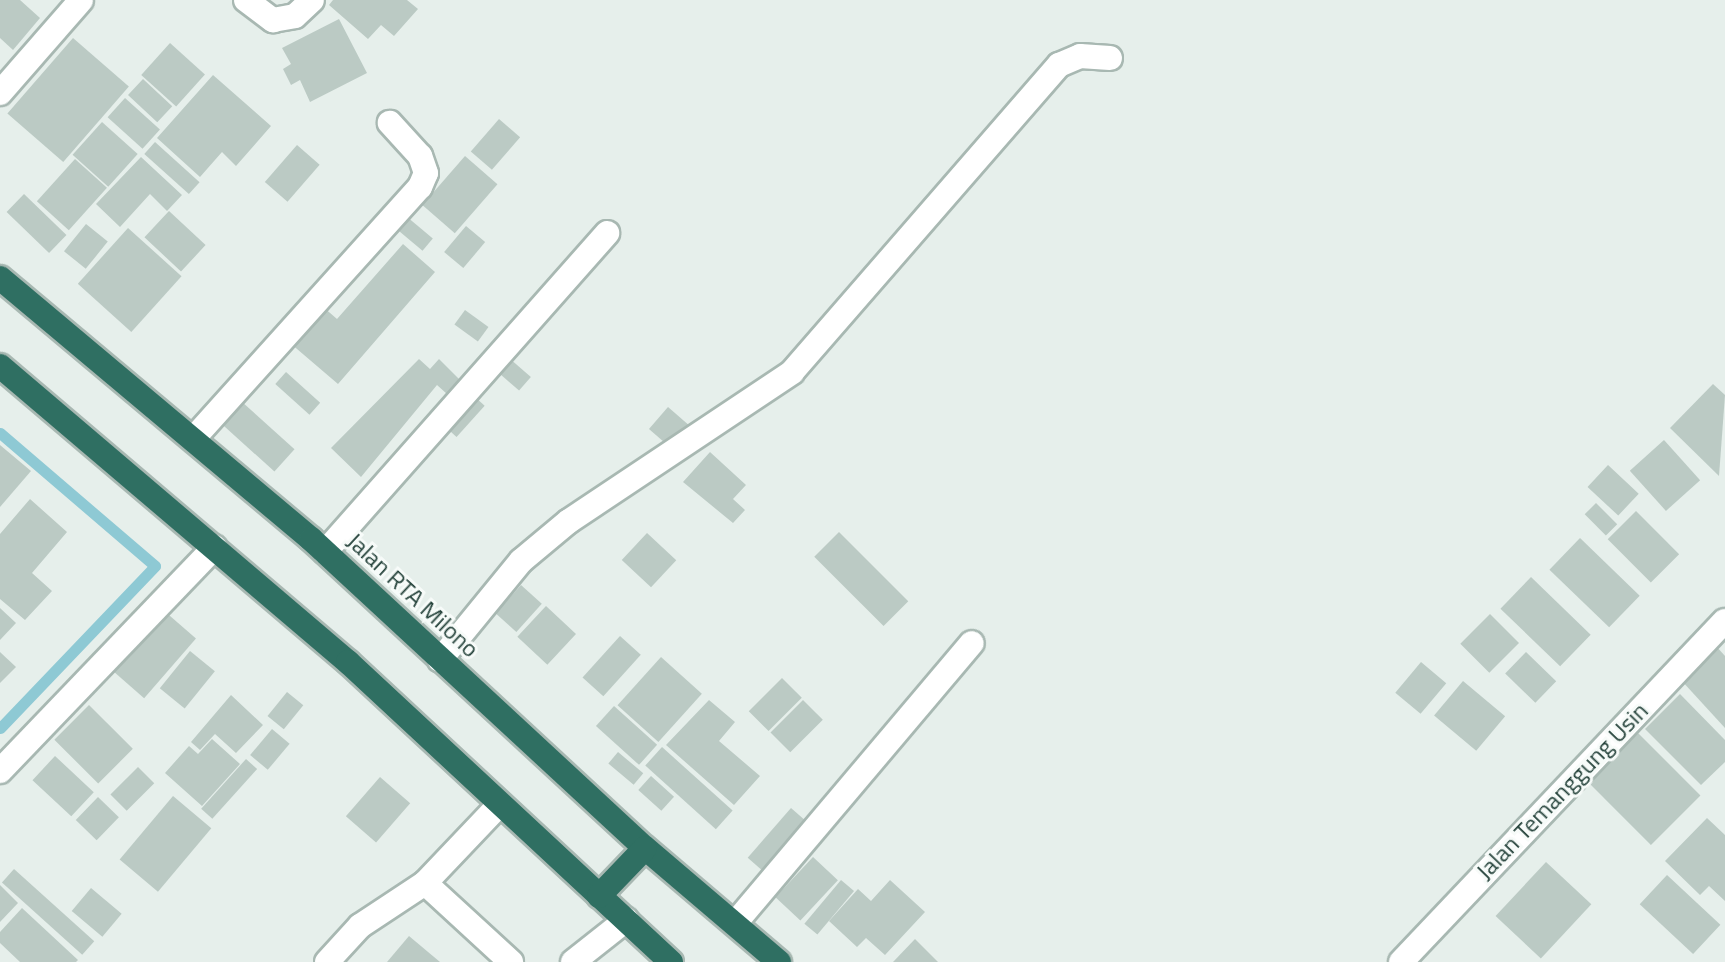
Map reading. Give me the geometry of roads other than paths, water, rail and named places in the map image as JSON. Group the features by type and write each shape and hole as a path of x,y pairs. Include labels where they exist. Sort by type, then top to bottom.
{"highway":[{"name":"Jalan RTA Milono","path":"0,278 325,552 645,848 736,922 779,962"},
{"path":"0,366 215,547 671,962"},
{"path":"599,896 645,848"}],"street":[{"path":"0,93 81,0"},
{"path":"246,0 273,20 295,16 312,0"},
{"path":"440,660 521,561 569,521 792,372 1059,65 1080,56 1110,58"},
{"path":"193,439 420,187 426,173 420,156 390,123"},
{"path":"325,552 607,233"},
{"path":"0,771 215,547"},
{"name":"Jalan Temanggung Usin","path":"1401,962 1725,621"},
{"path":"736,922 972,643"},
{"path":"327,962 360,926 425,883 500,804"},
{"path":"425,883 511,962"},
{"path":"573,962 626,920"}],"waterway":[{"path":"0,433 155,566 0,728"}]}
